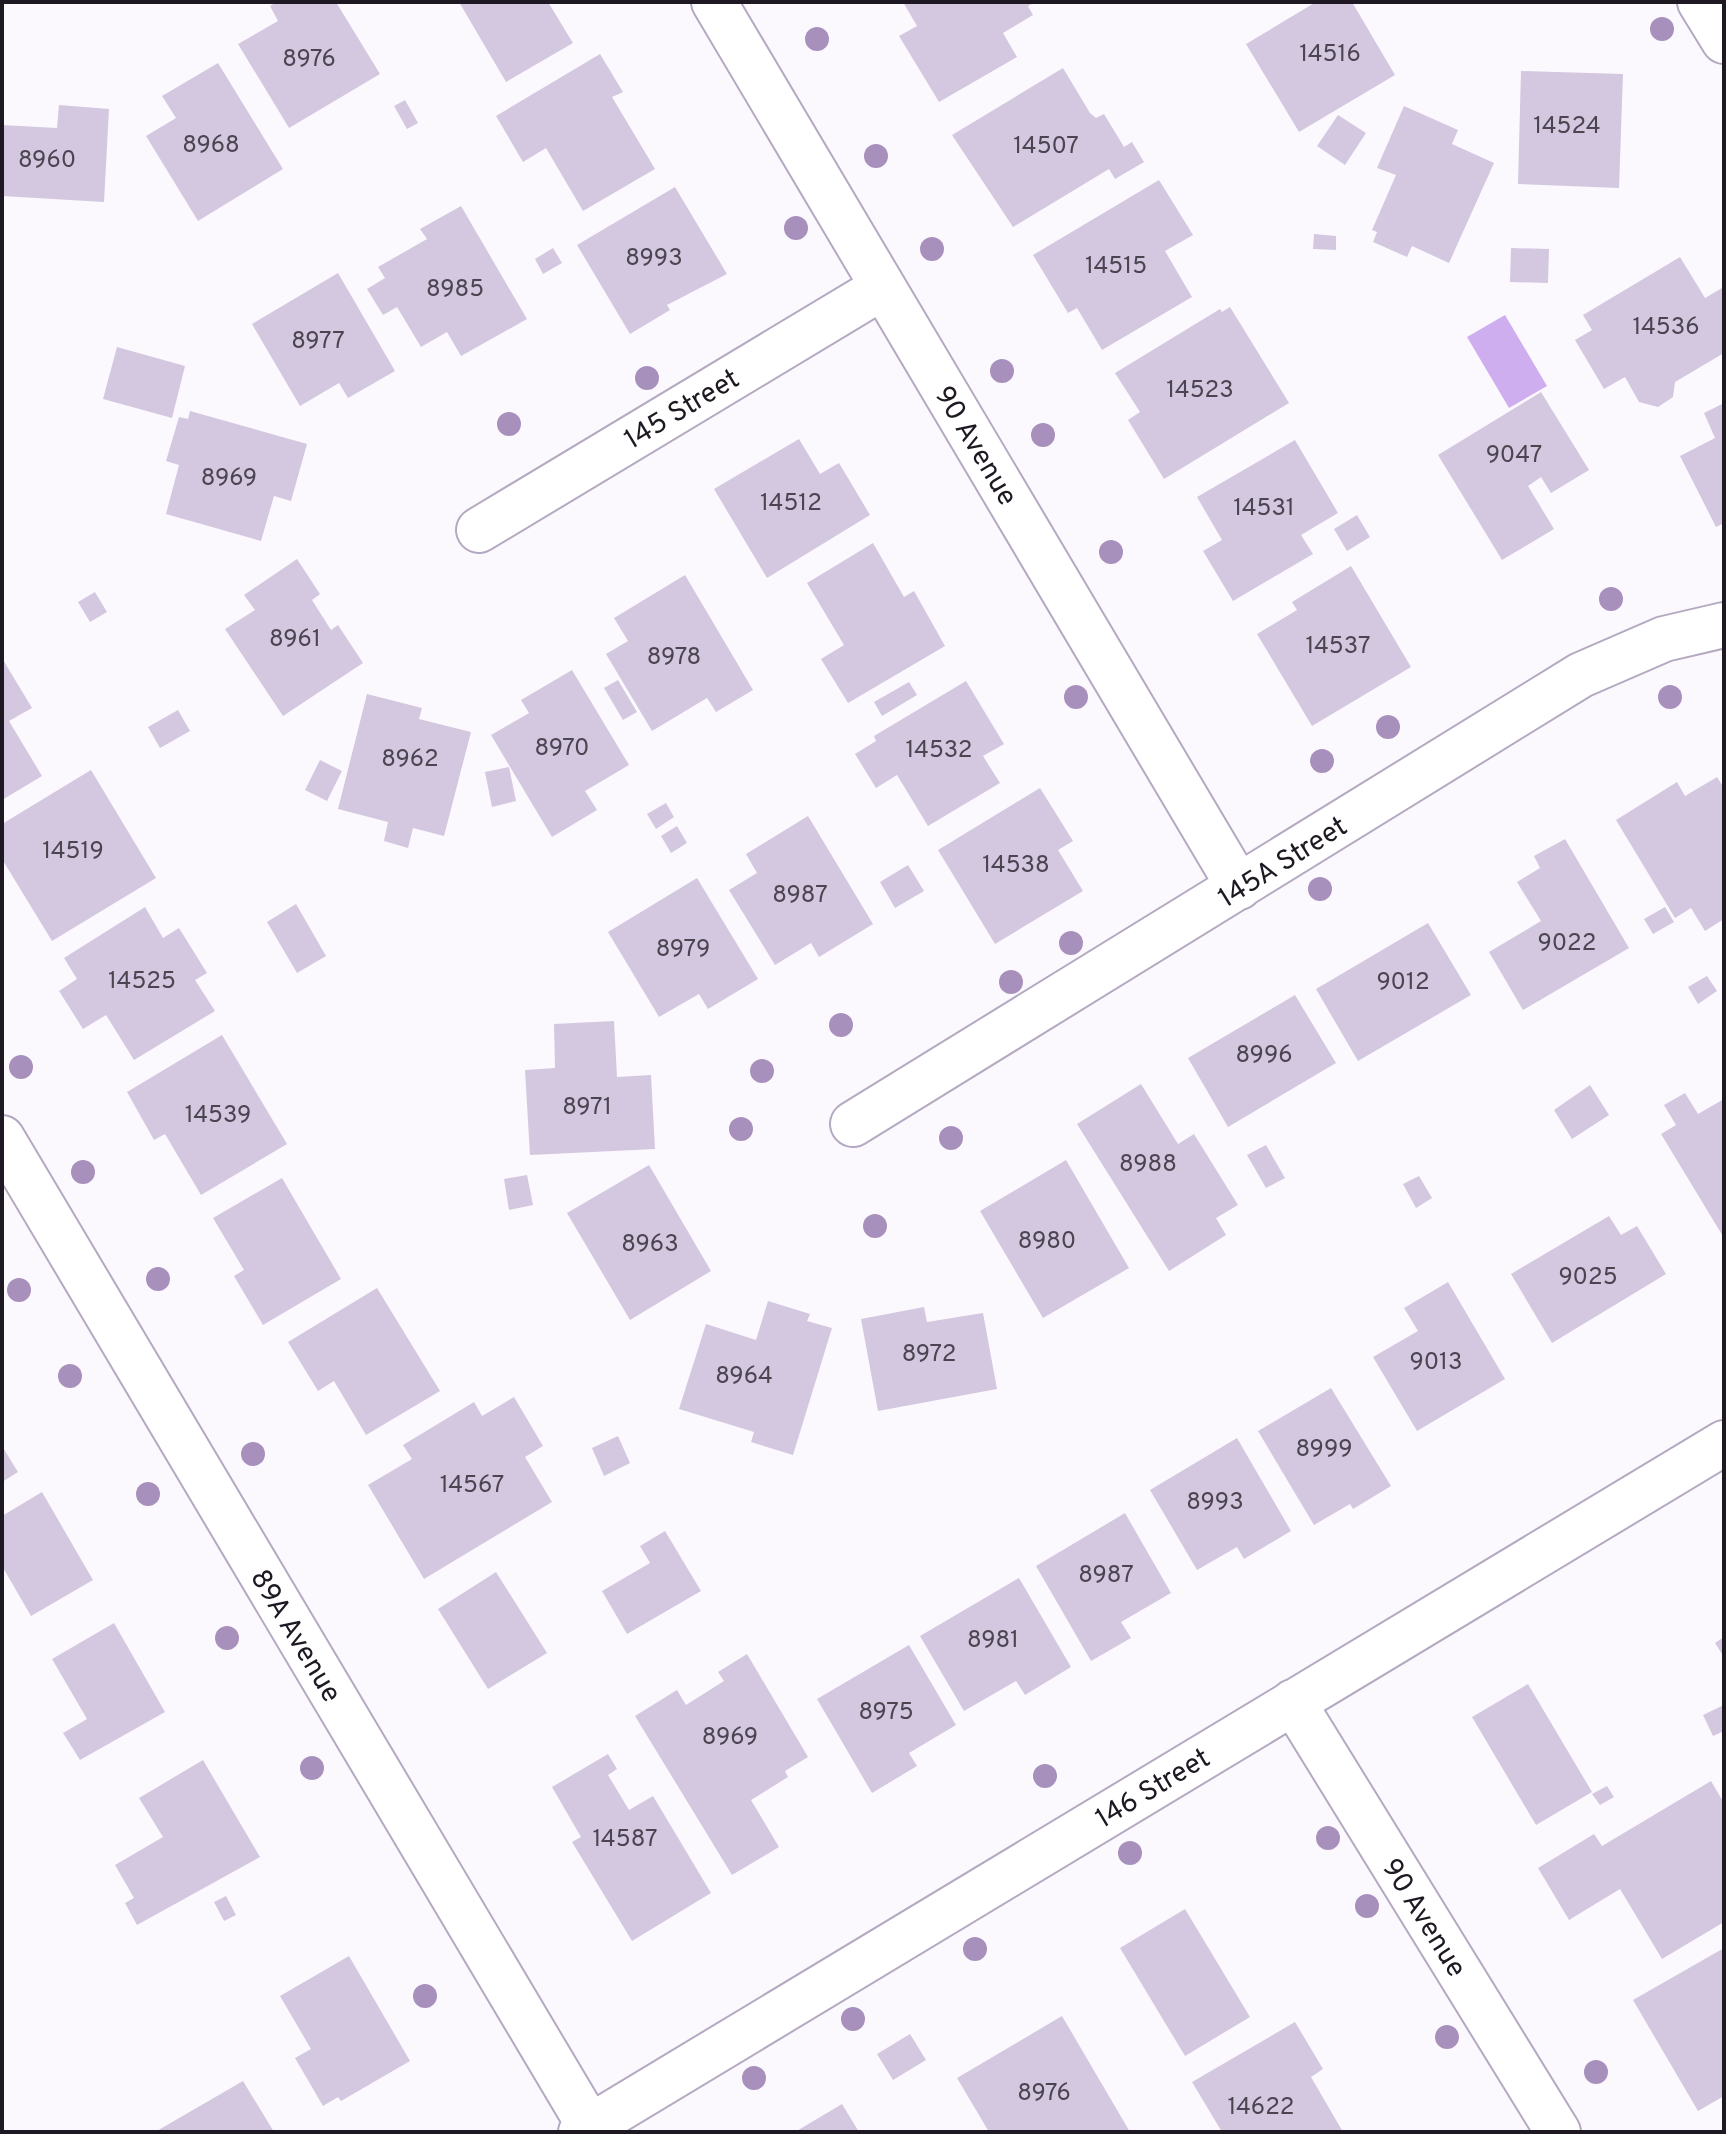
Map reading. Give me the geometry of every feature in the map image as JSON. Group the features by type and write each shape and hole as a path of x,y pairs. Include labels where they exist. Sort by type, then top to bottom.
{"street":[{"name":"90 Avenue","path":"714,2 1239,887"},
{"path":"1700,2 1724,41"},
{"name":"145 Street","path":"479,530 883,287"},
{"name":"145A Street","path":"853,1124 1581,675 1664,639 1724,625"},
{"name":"89A Avenue","path":"2,1138 588,2130"},
{"name":"146 Street","path":"588,2130 1724,1443"},
{"name":"90 Avenue","path":"1293,1702 1558,2132"}],"shaded area":[{"path":"1505,315 1547,386 1509,408 1467,337"}],"building":[{"path":"277,2 336,2 380,74 289,128 238,44 278,21 270,6"},
{"path":"459,2 548,2 573,43 506,82"},
{"path":"903,2 1035,2 1028,6 1033,15 1003,33 1017,57 939,102 899,36 917,26"},
{"path":"1316,2 1352,2 1395,75 1299,132 1246,44"},
{"path":"600,54 623,92 612,97 655,169 583,211 546,148 523,162 496,116"},
{"path":"218,63 283,169 198,221 146,136 176,118 162,96"},
{"path":"1063,68 1090,113 1096,118 1104,114 1124,147 1132,142 1144,162 1115,179 1109,169 1013,227 952,135"},
{"path":"1521,71 1623,74 1619,188 1518,184"},
{"path":"405,100 418,123 407,129 394,106"},
{"path":"59,105 109,109 104,202 2,196 2,125 57,128"},
{"path":"1404,106 1458,130 1452,144 1494,163 1449,263 1412,246 1407,257 1373,242 1377,232 1372,230 1396,175 1377,168"},
{"path":"1338,115 1366,133 1345,165 1317,146"},
{"path":"1159,180 1193,235 1165,251 1192,297 1102,350 1077,308 1068,313 1033,255"},
{"path":"675,187 727,274 667,305 670,310 630,334 577,245"},
{"path":"461,206 527,319 461,356 447,332 421,347 397,307 383,315 367,289 385,278 378,267 427,239 420,229"},
{"path":"1314,234 1336,236 1336,250 1313,249"},
{"path":"553,248 562,263 543,274 535,259"},
{"path":"1511,248 1549,249 1548,283 1510,282"},
{"path":"1680,257 1705,298 1722,288 1724,292 1724,353 1675,382 1673,397 1658,407 1639,402 1625,377 1604,389 1575,340 1592,330 1583,315"},
{"path":"338,273 395,371 348,398 339,383 300,406 252,324"},
{"path":"1230,307 1289,403 1164,479 1128,420 1140,412 1115,373 1220,309 1222,312"},
{"path":"117,347 185,366 172,418 103,399"},
{"path":"1541,392 1589,470 1551,493 1541,477 1528,486 1554,529 1502,560 1438,455"},
{"path":"1724,403 1724,523 1716,527 1680,456 1715,438 1704,413"},
{"path":"190,411 307,444 291,501 274,496 261,541 166,514 179,465 166,461 179,417 188,419"},
{"path":"799,439 820,474 839,463 870,515 767,578 714,489"},
{"path":"1295,440 1338,513 1301,535 1313,554 1233,601 1203,551 1222,540 1197,497"},
{"path":"1357,515 1370,537 1347,551 1334,529"},
{"path":"873,543 904,597 914,591 945,646 848,703 821,659 844,645 807,583"},
{"path":"297,559 320,594 312,600 331,630 338,625 363,663 283,716 225,629 255,610 244,595"},
{"path":"1351,566 1411,667 1312,726 1257,634 1297,610 1292,602"},
{"path":"685,575 753,690 716,712 707,698 652,731 606,654 628,641 614,618"},
{"path":"95,592 107,612 90,622 78,602"},
{"path":"2,658 32,708 9,721 42,776 2,800"},
{"path":"572,670 629,765 585,791 597,810 552,837 491,735 529,713 521,700"},
{"path":"618,680 637,712 623,720 604,688"},
{"path":"966,681 1004,744 983,756 1000,783 928,826 897,775 876,788 855,754 876,741 874,736"},
{"path":"909,682 917,695 882,716 874,702"},
{"path":"367,694 422,708 419,719 471,732 444,836 413,828 408,848 384,841 388,822 338,809"},
{"path":"178,710 190,731 160,748 148,727"},
{"path":"320,760 342,771 327,801 305,790"},
{"path":"509,767 516,801 492,807 485,772"},
{"path":"91,770 156,878 52,941 2,859 2,824"},
{"path":"1717,777 1724,788 1724,919 1705,931 1691,908 1675,918 1616,820 1677,782 1685,796"},
{"path":"1040,788 1073,841 1058,850 1083,891 995,944 938,850"},
{"path":"666,803 674,817 656,829 647,814"},
{"path":"808,816 873,924 819,957 811,943 775,965 729,890 757,873 746,854"},
{"path":"677,826 687,843 671,853 661,836"},
{"path":"1565,839 1629,948 1523,1010 1489,952 1541,921 1517,882 1540,868 1534,856"},
{"path":"908,865 924,891 895,908 880,882"},
{"path":"697,878 758,979 708,1009 699,994 659,1017 608,932"},
{"path":"296,904 326,956 297,973 267,922"},
{"path":"145,907 163,938 179,928 207,973 195,980 215,1011 134,1060 106,1015 83,1029 59,991 77,979 64,958"},
{"path":"1665,907 1674,922 1653,934 1644,919"},
{"path":"1428,923 1471,995 1358,1061 1316,989"},
{"path":"1707,976 1717,991 1698,1004 1688,987"},
{"path":"1295,995 1336,1063 1228,1127 1188,1058"},
{"path":"614,1021 617,1077 651,1075 655,1149 530,1155 525,1070 555,1068 554,1024"},
{"path":"222,1035 287,1144 201,1195 165,1134 154,1140 127,1092"},
{"path":"1141,1084 1178,1144 1194,1134 1238,1205 1216,1218 1226,1235 1169,1271 1077,1124"},
{"path":"1590,1085 1609,1115 1572,1139 1554,1110"},
{"path":"1685,1093 1698,1114 1724,1099 1724,1238 1661,1134 1676,1125 1664,1105"},
{"path":"1266,1145 1285,1178 1266,1188 1247,1155"},
{"path":"1066,1160 1129,1268 1043,1318 980,1211"},
{"path":"649,1165 711,1271 630,1320 567,1213"},
{"path":"527,1175 533,1205 509,1210 504,1179"},
{"path":"1419,1176 1432,1198 1416,1208 1403,1184"},
{"path":"282,1178 341,1279 263,1325 234,1276 244,1270 213,1218"},
{"path":"1609,1216 1621,1235 1637,1226 1666,1274 1552,1343 1511,1274"},
{"path":"1448,1282 1505,1379 1417,1431 1373,1357 1418,1331 1404,1308"},
{"path":"377,1288 440,1391 366,1435 334,1381 318,1391 288,1342"},
{"path":"768,1301 810,1314 807,1321 832,1328 793,1455 751,1442 754,1432 679,1409 706,1324 756,1340"},
{"path":"924,1307 927,1322 983,1313 997,1389 878,1411 861,1319"},
{"path":"1331,1388 1391,1486 1353,1509 1350,1504 1314,1525 1258,1431"},
{"path":"514,1397 543,1446 525,1457 552,1502 424,1579 368,1485 412,1459 403,1445 474,1402 482,1416"},
{"path":"618,1436 630,1463 604,1476 592,1448"},
{"path":"1237,1438 1291,1531 1244,1559 1237,1547 1197,1570 1150,1490"},
{"path":"2,1446 18,1472 2,1482"},
{"path":"42,1492 93,1580 31,1616 2,1566 2,1516"},
{"path":"1125,1513 1171,1593 1121,1622 1131,1638 1091,1661 1036,1566"},
{"path":"665,1531 701,1591 627,1634 602,1591 650,1563 640,1546"},
{"path":"496,1572 547,1653 488,1689 438,1609"},
{"path":"1019,1578 1071,1667 1025,1695 1016,1681 964,1711 920,1636"},
{"path":"114,1623 165,1712 80,1760 63,1733 87,1719 52,1659"},
{"path":"1724,1637 1724,1657 1715,1643"},
{"path":"909,1645 956,1725 909,1753 917,1766 872,1793 817,1699"},
{"path":"747,1654 808,1757 785,1771 788,1777 751,1800 779,1847 732,1875 635,1716 677,1690 686,1705 724,1681 718,1672"},
{"path":"1528,1684 1592,1792 1536,1825 1472,1717"},
{"path":"1724,1705 1724,1731 1713,1736 1703,1715"},
{"path":"608,1754 617,1769 608,1775 629,1810 653,1796 711,1893 632,1941 572,1842 581,1837 552,1787"},
{"path":"203,1760 260,1857 137,1925 125,1903 134,1898 115,1865 163,1837 139,1798"},
{"path":"1711,1781 1724,1803 1724,1922 1662,1959 1620,1889 1569,1920 1538,1868 1594,1834 1602,1846"},
{"path":"1607,1786 1614,1797 1600,1805 1592,1794"},
{"path":"226,1896 236,1915 224,1921 214,1902"},
{"path":"1185,1909 1250,2017 1185,2056 1120,1948"},
{"path":"1724,1948 1724,2096 1698,2111 1633,2000"},
{"path":"349,1956 410,2061 341,2101 338,2097 323,2106 295,2058 311,2049 280,1996"},
{"path":"1062,2016 1130,2132 989,2132 957,2078"},
{"path":"1295,2022 1323,2069 1311,2077 1343,2132 1222,2132 1192,2082"},
{"path":"910,2034 926,2060 893,2080 877,2054"},
{"path":"243,2081 274,2132 155,2132"},
{"path":"842,2104 859,2132 795,2132"}]}
